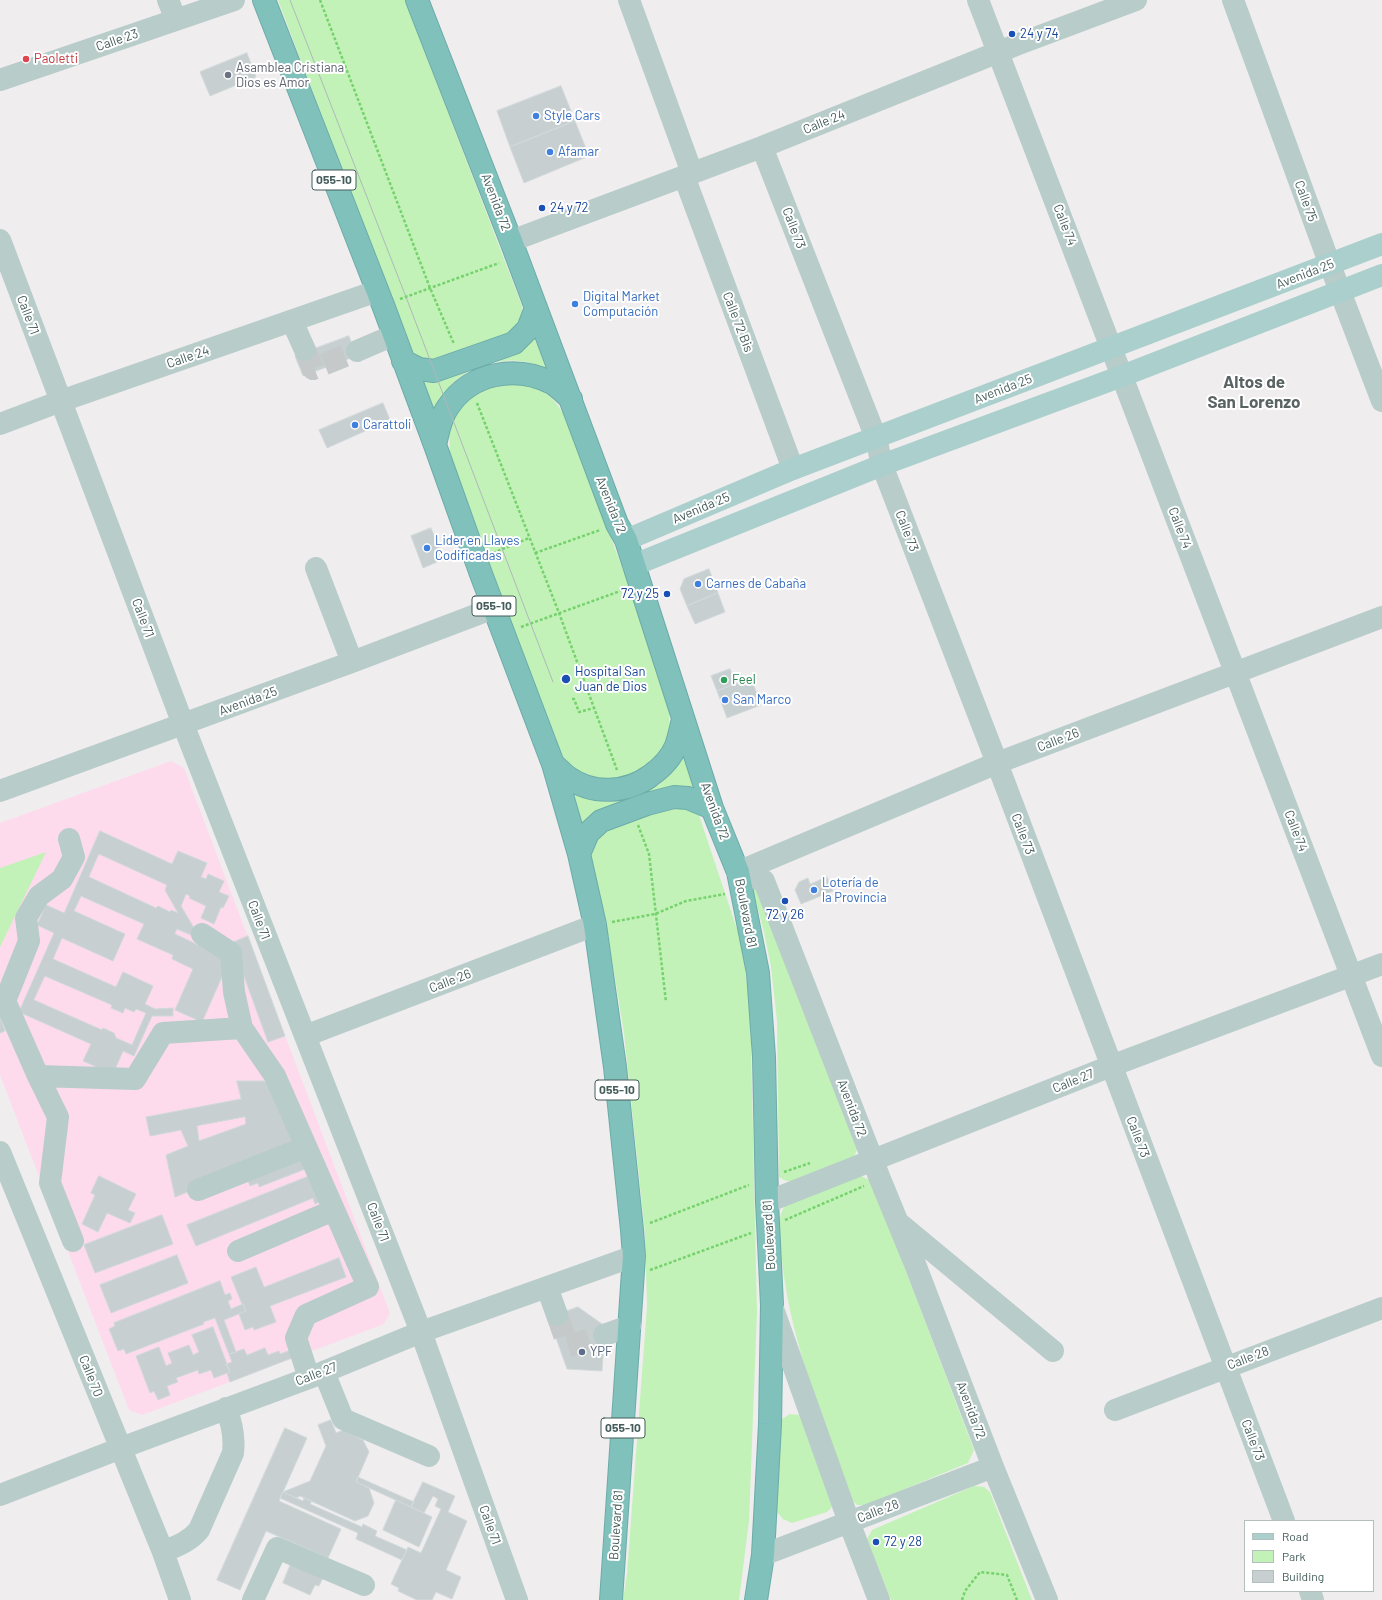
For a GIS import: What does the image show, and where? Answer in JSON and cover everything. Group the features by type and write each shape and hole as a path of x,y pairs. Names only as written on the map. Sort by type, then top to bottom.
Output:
{"highway":[{"name":"055-10","path":"264,0 404,361 494,608 553,764 579,854 595,925"},
{"name":"Avenida 72","path":"417,0 622,532 712,808 740,882"},
{"path":"404,361 419,369 434,371 514,343 528,329 536,308"},
{"path":"435,445 439,425 448,408 458,395 470,385 483,378 507,372 531,374 553,384 572,400"},
{"path":"553,764 570,779 590,788 607,790 624,789 639,784 661,769 675,747 683,719"},
{"path":"579,854 588,834 601,821 632,809 674,797 688,798 712,808"},
{"name":"Boulevard 81","path":"740,882 758,973 764,1057 767,1202 772,1305 770,1424 763,1555 756,1600"},
{"name":"Boulevard 81","path":"595,925 615,1067 634,1256 611,1600"}],"main road":[{"name":"Avenida 25","path":"622,532 876,438 1382,244"},
{"name":"Avenida 25","path":"637,575 882,466 1122,376 1382,275"}],"street":[{"path":"168,0 176,20"},
{"name":"Calle 23","path":"0,80 234,0"},
{"path":"629,0 688,175"},
{"name":"Calle 74","path":"978,0 1382,1056"},
{"name":"Calle 24","path":"514,249 688,175 998,54 1016,45 1136,0"},
{"name":"Calle 75","path":"1233,0 1382,401"},
{"name":"Calle 73","path":"762,147 876,438 882,466 997,763 1284,1520"},
{"name":"Calle 72 Bis","path":"688,175 793,469"},
{"name":"Calle 71","path":"0,240 183,724 421,1332 517,1600"},
{"name":"Calle 24","path":"0,424 61,401 292,321 380,298"},
{"path":"292,321 305,350"},
{"path":"357,351 394,335"},
{"path":"316,568 352,662"},
{"name":"Avenida 25","path":"0,791 352,662 494,608"},
{"name":"Calle 26","path":"740,882 997,763 1382,617"},
{"path":"69,839 74,857 62,878 39,896 26,918 29,941 5,1001 58,1117 50,1183 73,1241"},
{"name":"Avenida 72","path":"740,882 764,881 896,1221 915,1264 993,1467 1047,1600"},
{"name":"Calle 26","path":"305,1036 595,925"},
{"path":"202,934 231,953 234,992 242,1028 275,1076 368,1287 306,1315 296,1338 343,1419 429,1456"},
{"name":"Calle 27","path":"767,1202 1111,1066 1351,974 1382,964"},
{"path":"38,1076 135,1079 163,1033 242,1028"},
{"path":"198,1190 306,1147"},
{"name":"Calle 70","path":"0,1152 163,1552 180,1600"},
{"path":"238,1251 334,1210"},
{"path":"896,1221 1053,1351"},
{"name":"Calle 27","path":"0,1495 226,1408 317,1375 421,1332 634,1256"},
{"path":"547,1287 557,1315"},
{"path":"772,1305 849,1522 879,1600"},
{"name":"Calle 28","path":"1115,1410 1382,1308"},
{"path":"604,1335 630,1326"},
{"path":"163,1552 185,1543 199,1530 233,1453 233,1428 226,1408"},
{"name":"Calle 28","path":"763,1555 993,1467"},
{"path":"253,1600 277,1548 364,1586"}],"path":[{"path":"320,0 430,288 461,362"},
{"path":"380,298 430,288 514,249"},
{"path":"470,385 559,613 624,789"},
{"path":"535,553 622,532"},
{"path":"494,558 492,553 529,538"},
{"path":"504,634 559,613 637,575"},
{"path":"572,699 574,699 579,712 594,708"},
{"path":"632,809 649,854 666,1002"},
{"path":"595,925 629,920 655,914 686,901 740,882"},
{"path":"962,1600 965,1591 980,1572 1007,1575 1017,1600"}],"shaded area":[{"path":"171,761 184,768 390,1313 384,1324 142,1415 129,1410 0,1075 0,823"}],"green space":[{"path":"278,0 405,0 522,306 524,317 512,335 426,363 411,353"},
{"path":"533,335 547,369 531,363 520,361 499,361 479,367 461,376 454,382 445,393 433,413 420,377"},
{"path":"525,382 538,388 551,397 563,413 634,598 669,708 670,732 660,756 648,769 618,782 599,781 580,773 567,763 555,745 450,453 449,434 452,420 462,403 482,387"},
{"path":"683,754 694,788 679,786 663,791 582,828 570,791 587,798 609,802 630,798 659,785 673,771"},
{"path":"681,801 697,809 740,938 750,1001 757,1312 749,1521 739,1600 623,1600 627,1574 647,1306 645,1234 624,1033 604,911 587,850 598,831"},
{"path":"46,852 0,947 0,868"},
{"path":"757,886 857,1150 854,1157 791,1182 779,1177 777,1021 771,967 764,932 753,891 754,887"},
{"path":"861,1176 872,1181 974,1450 968,1463 866,1505 857,1505 851,1499 798,1344 785,1280 779,1225 783,1209 786,1204"},
{"path":"790,1414 799,1415 806,1420 832,1507 827,1512 792,1523 783,1519 775,1510 780,1424 782,1419"},
{"path":"974,1486 984,1487 990,1492 1032,1600 891,1600 867,1539 872,1530"}],"building":[{"name":"Asamblea Cristiana Dios es Amor","path":"247,53 256,77 210,96 200,72"},
{"name":"Style Cars","path":"561,86 575,121 510,147 497,111"},
{"name":"Afamar","path":"575,121 589,156 524,183 510,147"},
{"path":"349,336 356,356 303,376 295,356"},
{"name":"Carattoli","path":"383,403 390,420 327,448 319,430"},
{"name":"Lider en Llaves Codificadas","path":"431,528 444,559 423,568 411,536"},
{"name":"Carnes de Cabaña","path":"709,569 718,593 687,606 680,589 684,579"},
{"path":"718,593 725,612 695,624 687,606"},
{"name":"Feel","path":"730,669 736,683 717,691 711,676"},
{"path":"751,678 761,705 727,718 717,691"},
{"path":"100,831 172,864 178,851 207,863 201,877 206,879 208,874 224,881 219,892 229,896 223,908 221,907 214,924 201,918 206,906 189,898 190,896 186,894 181,906 195,930 229,961 202,1022 175,1010 193,969 172,959 173,955 137,939 144,924 81,896 74,911 125,934 113,961 62,938 53,959 116,987 123,972 153,986 145,1004 155,1009 173,1008 173,1016 152,1016 134,1056 123,1051 113,1074 83,1061 91,1044 19,1012 54,933 37,925 46,905 64,913","holes":["99,854 167,885 165,890 178,913 171,910 170,912 158,906 156,908 89,877","177,929 191,935 198,945 175,934","45,976 112,1005 111,1008 123,1013 125,1008 134,1012 136,1009 146,1013 132,1045 116,1038 114,1033 103,1028 102,1030 34,1000"]},
{"name":"Lotería de la Provincia","path":"827,877 833,891 801,904 795,890 799,882 808,878 810,884"},
{"path":"248,936 285,1036 268,1042 232,943"},
{"path":"0,1017 5,1031 0,1033"},
{"path":"237,1081 279,1081 313,1166 259,1187 258,1183 250,1186 244,1170 175,1197 166,1155 188,1146 181,1130 150,1136 146,1117 241,1099","holes":["245,1117 246,1124 199,1141 197,1126"]},
{"path":"312,1175 322,1201 315,1204 313,1198 196,1246 187,1225"},
{"path":"99,1176 136,1194 128,1210 135,1213 130,1223 107,1213 98,1232 82,1224 95,1195 91,1193"},
{"path":"162,1215 173,1244 95,1273 84,1245"},
{"path":"177,1255 188,1283 111,1313 100,1285"},
{"path":"339,1258 346,1277 270,1306 276,1322 254,1330 253,1327 245,1330 239,1314 246,1311 231,1277 256,1267 264,1287"},
{"path":"220,1281 225,1295 230,1293 232,1299 228,1301 231,1309 243,1304 246,1311 224,1320 236,1352 229,1354 215,1318 203,1322 204,1324 126,1354 124,1349 118,1351 109,1329 115,1326 114,1323"},
{"name":"YPF","path":"578,1307 605,1326 602,1371 567,1369 549,1318"},
{"path":"213,1327 230,1372 214,1378 211,1370 199,1374 198,1370 176,1378 178,1382 167,1386 170,1395 158,1400 154,1391 150,1393 136,1356 159,1347 166,1366 172,1363 168,1353 189,1345 193,1355 199,1352 192,1335"},
{"path":"265,1348 268,1355 279,1351 280,1354 294,1349 297,1356 230,1382 227,1373 230,1372 226,1364 232,1362 229,1354 244,1349 247,1355"},
{"path":"331,1420 336,1433 343,1430 363,1440 369,1452 356,1482 369,1488 374,1503 368,1516 355,1521 300,1496 296,1498 283,1492 310,1481 326,1446 318,1425"},
{"path":"285,1428 307,1438 279,1501 341,1529 328,1558 266,1531 240,1590 217,1580"},
{"path":"358,1477 414,1502 411,1507 356,1482"},
{"path":"423,1482 455,1496 448,1512 467,1521 446,1570 461,1577 452,1599 436,1592 432,1600 417,1600 398,1591 399,1588 391,1584 408,1547 421,1553 441,1509 435,1506 438,1499 433,1496 424,1513 411,1507"},
{"path":"283,1492 303,1501 304,1498 312,1501 310,1504 362,1527 363,1524 377,1531 375,1536 407,1550 402,1560 356,1539 358,1533 280,1498"},
{"path":"396,1500 432,1517 419,1547 383,1530"},
{"path":"292,1561 324,1576 319,1586 315,1585 310,1595 283,1583"}],"tunnel":[{"path":"305,350 313,369 357,351"},
{"path":"557,1315 568,1346 604,1335"}],"tram line":[{"path":"290,0 406,297 553,682"}],"place":[{"name":"24 y 74","path":"1012,34"},
{"name":"Paoletti","path":"26,59"},
{"name":"Asamblea Cristiana Dios es Amor","path":"228,75"},
{"name":"Style Cars","path":"536,116"},
{"name":"Afamar","path":"550,152"},
{"name":"24 y 72","path":"542,208"},
{"name":"Digital Market Computación","path":"575,304"},
{"name":"Carattoli","path":"355,425"},
{"name":"Lider en Llaves Codificadas","path":"427,548"},
{"name":"Carnes de Cabaña","path":"698,584"},
{"name":"72 y 25","path":"667,594"},
{"name":"Hospital San Juan de Dios","path":"566,679"},
{"name":"Feel","path":"724,680"},
{"name":"San Marco","path":"725,700"},
{"name":"Lotería de la Provincia","path":"814,890"},
{"name":"72 y 26","path":"785,901"},
{"name":"YPF","path":"582,1352"},
{"name":"72 y 28","path":"876,1542"}],"district":[{"name":"Altos de San Lorenzo","path":"1254,392"}]}
